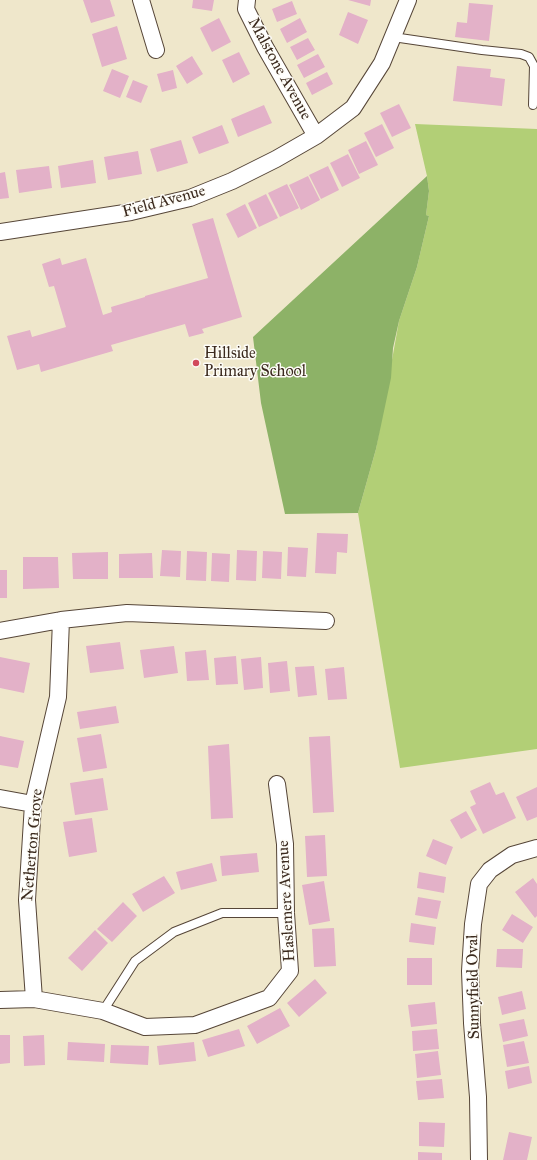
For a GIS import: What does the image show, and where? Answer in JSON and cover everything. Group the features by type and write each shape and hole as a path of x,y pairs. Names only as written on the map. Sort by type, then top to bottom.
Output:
{"street":[{"path":"140,0 156,50"},
{"name":"Malstone Avenue","path":"247,0 246,8 265,47 316,136"},
{"name":"Field Avenue","path":"0,232 131,212 190,198 232,181 276,159 316,136 353,108 382,63 405,8"},
{"path":"0,631 61,620 126,613 326,621"},
{"name":"Netherton Grove","path":"34,999 27,900 33,804 58,697 61,620"},
{"name":"Haslemere Avenue","path":"0,1000 34,999 103,1011 145,1027 195,1025 269,998 290,971 286,913 285,844 277,784"},
{"path":"0,798 33,804"},
{"name":"Sunnyfield Oval","path":"478,1160 478,1097 472,1023 470,971 473,924 479,884 490,870 512,855 537,848"}],"lane":[{"path":"393,37 521,54 529,57 534,66 533,105"},
{"path":"103,1011 135,962 174,932 222,913 286,913"}],"green space":[{"path":"415,124 537,129 537,749 400,768 358,513 376,449 399,321 417,267 429,216 426,215 429,191 427,176"},
{"path":"427,176 429,191 426,215 429,216 417,267 399,321 393,348 391,378 376,449 358,513 285,514 261,403 253,337"}],"building":[{"path":"83,0 110,0 115,16 91,23"},
{"path":"193,0 214,0 212,11 192,8"},
{"path":"348,0 371,0 370,6"},
{"path":"292,1 297,14 277,22 272,9"},
{"path":"469,3 493,5 489,41 455,37 457,22 467,23"},
{"path":"348,12 368,20 358,44 339,35"},
{"path":"219,18 231,42 212,52 200,28"},
{"path":"300,18 307,32 287,43 280,29"},
{"path":"117,26 127,59 102,67 92,34"},
{"path":"308,38 315,50 297,60 290,47"},
{"path":"239,52 250,74 233,83 222,60"},
{"path":"318,54 325,67 304,78 297,65"},
{"path":"192,56 203,74 187,84 176,66"},
{"path":"457,66 491,69 490,77 505,79 502,106 453,101"},
{"path":"112,69 129,76 120,98 103,91"},
{"path":"173,70 177,88 162,92 157,74"},
{"path":"327,72 333,84 312,95 306,83"},
{"path":"133,80 148,86 141,103 126,97"},
{"path":"399,104 411,128 392,137 380,113"},
{"path":"264,105 272,123 238,137 231,119"},
{"path":"382,124 394,148 376,157 364,133"},
{"path":"222,125 229,143 199,154 192,137"},
{"path":"181,140 188,163 157,172 150,149"},
{"path":"366,141 378,165 359,174 348,150"},
{"path":"138,151 142,174 108,180 104,157"},
{"path":"348,154 360,178 342,187 330,163"},
{"path":"93,160 96,183 61,188 58,166"},
{"path":"49,166 52,188 19,193 16,170"},
{"path":"328,166 339,190 321,199 309,175"},
{"path":"5,172 9,198 0,199 0,173"},
{"path":"308,176 320,200 301,210 289,185"},
{"path":"287,184 299,208 280,217 268,193"},
{"path":"266,194 278,218 259,227 248,203"},
{"path":"245,204 257,228 238,238 226,214"},
{"path":"213,218 242,317 202,329 204,333 189,337 185,324 111,345 113,351 41,372 39,364 17,370 7,336 30,330 32,337 66,327 54,286 49,287 42,264 60,258 62,265 86,258 103,315 112,312 111,307 208,278 192,224"},
{"path":"317,533 348,534 347,553 337,552 336,574 315,573"},
{"path":"288,547 308,548 306,577 287,576"},
{"path":"162,550 181,551 180,577 160,576"},
{"path":"237,550 257,551 256,581 236,580"},
{"path":"187,551 207,552 206,581 186,580"},
{"path":"263,551 282,552 281,579 262,578"},
{"path":"108,552 108,579 73,579 72,553"},
{"path":"152,553 153,578 119,578 119,554"},
{"path":"212,553 230,554 229,582 211,581"},
{"path":"23,557 58,557 59,588 23,589"},
{"path":"0,570 7,570 7,598 0,598"},
{"path":"120,642 124,669 90,673 86,646"},
{"path":"174,646 178,673 144,678 140,650"},
{"path":"206,650 209,680 187,681 185,652"},
{"path":"236,656 238,684 216,685 214,658"},
{"path":"0,657 30,663 24,693 0,688"},
{"path":"261,657 263,688 244,690 241,659"},
{"path":"287,661 290,691 270,693 268,663"},
{"path":"314,666 317,695 298,697 295,667"},
{"path":"344,667 347,699 328,700 325,669"},
{"path":"116,706 119,723 80,729 77,712"},
{"path":"101,734 107,768 83,772 77,738"},
{"path":"0,736 24,741 18,768 0,765"},
{"path":"330,736 334,812 313,813 309,737"},
{"path":"229,744 233,818 211,819 208,746"},
{"path":"103,778 108,810 75,815 70,783"},
{"path":"490,782 496,795 504,792 516,818 483,834 470,807 476,804 470,791"},
{"path":"537,787 537,817 527,821 516,797"},
{"path":"466,811 477,830 461,839 450,820"},
{"path":"92,818 97,852 69,857 63,822"},
{"path":"325,835 327,876 307,877 305,836"},
{"path":"433,839 453,847 446,865 426,856"},
{"path":"257,853 259,872 222,876 220,856"},
{"path":"212,863 217,881 181,890 176,872"},
{"path":"419,872 446,877 444,893 417,888"},
{"path":"164,876 175,893 143,912 132,894"},
{"path":"533,878 537,884 537,916 535,918 515,892"},
{"path":"324,881 330,921 309,925 302,885"},
{"path":"418,897 441,901 437,919 415,915"},
{"path":"123,902 137,916 112,942 97,929"},
{"path":"512,914 533,927 523,943 502,930"},
{"path":"411,923 436,927 434,945 409,942"},
{"path":"334,928 336,966 314,967 312,929"},
{"path":"95,930 108,943 82,971 68,958"},
{"path":"497,949 523,949 522,968 496,967"},
{"path":"407,958 432,958 432,985 407,985"},
{"path":"315,979 327,993 299,1017 287,1003"},
{"path":"522,991 526,1009 502,1015 498,997"},
{"path":"435,1002 437,1024 411,1027 408,1005"},
{"path":"280,1008 290,1026 257,1044 247,1026"},
{"path":"524,1019 528,1036 503,1042 499,1024"},
{"path":"239,1029 245,1046 208,1057 202,1040"},
{"path":"437,1029 439,1049 413,1051 412,1031"},
{"path":"0,1035 10,1035 10,1063 0,1064"},
{"path":"44,1035 45,1065 24,1066 23,1036"},
{"path":"524,1041 529,1063 507,1067 503,1045"},
{"path":"68,1042 105,1044 104,1062 67,1060"},
{"path":"194,1042 196,1061 159,1065 157,1046"},
{"path":"111,1045 149,1046 148,1065 110,1063"},
{"path":"438,1051 441,1075 417,1078 415,1054"},
{"path":"529,1066 532,1083 508,1089 505,1071"},
{"path":"442,1079 444,1098 418,1100 416,1081"},
{"path":"419,1122 445,1123 444,1147 419,1146"},
{"path":"509,1132 532,1137 527,1160 503,1160"},
{"path":"418,1152 442,1153 442,1160 418,1160"}],"place":[{"name":"Hillside Primary School","path":"196,363"}]}
